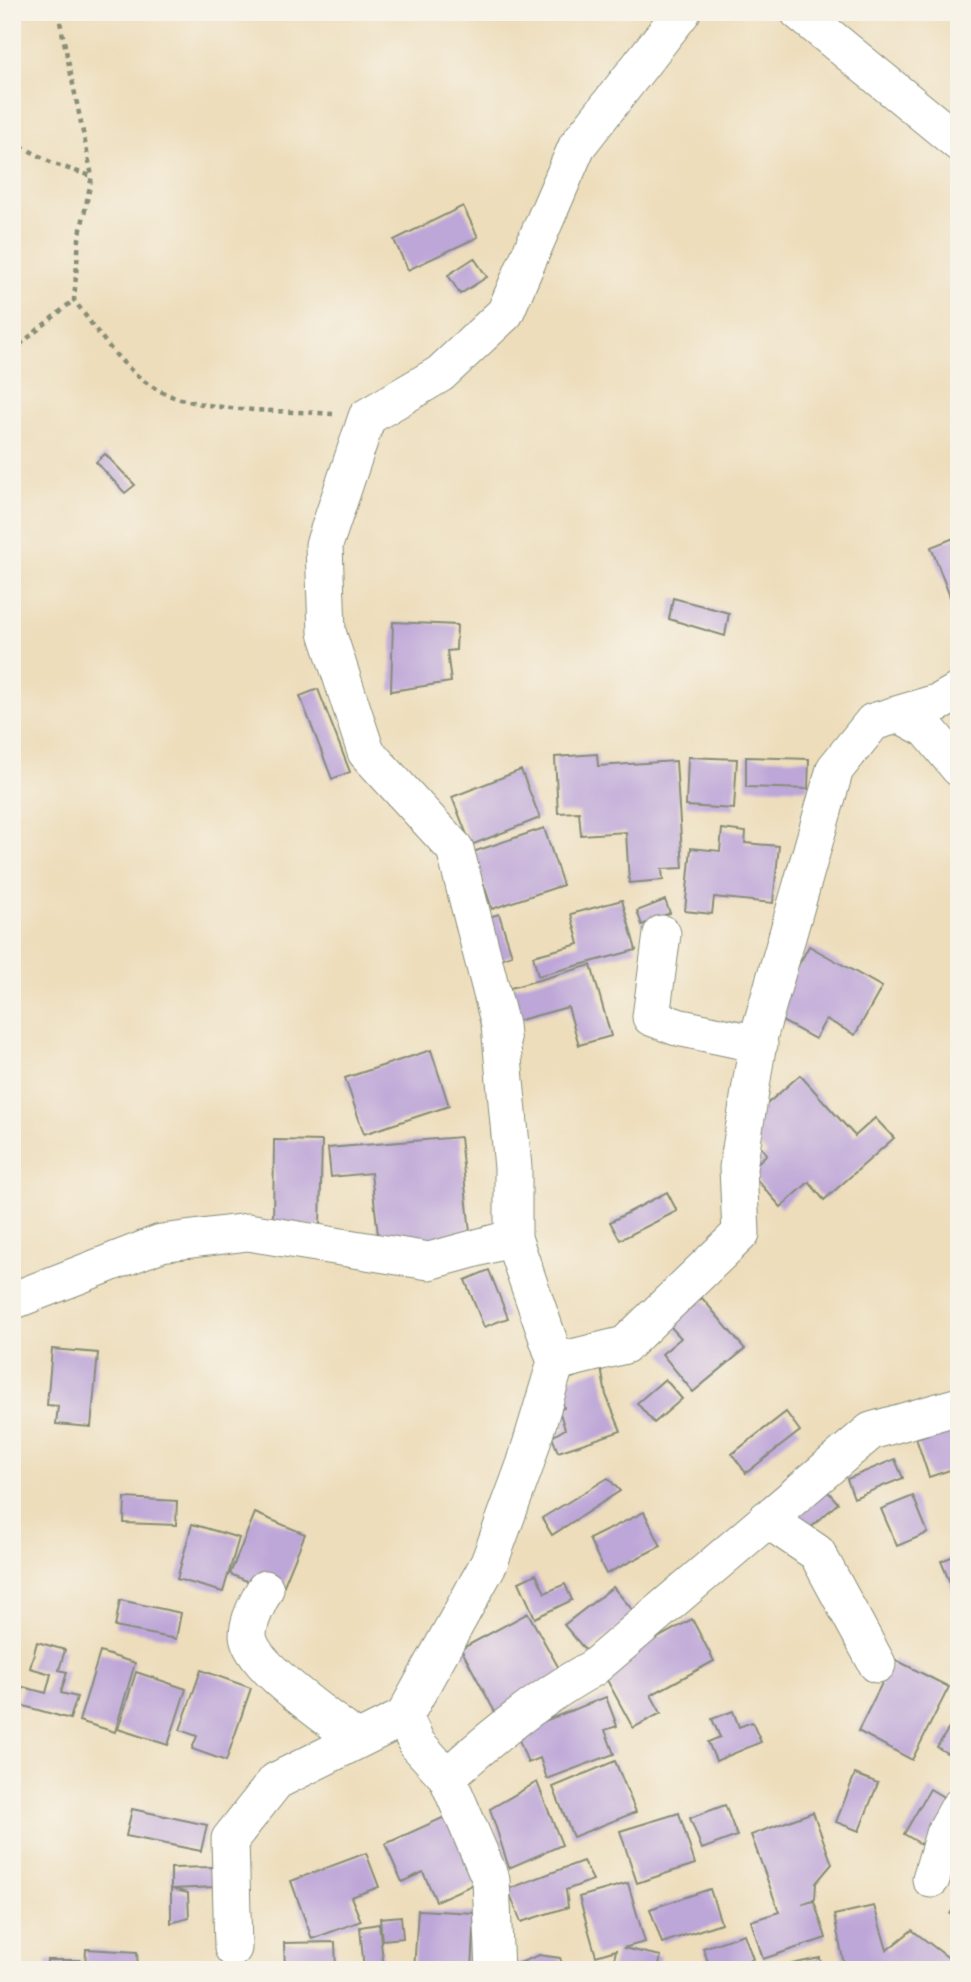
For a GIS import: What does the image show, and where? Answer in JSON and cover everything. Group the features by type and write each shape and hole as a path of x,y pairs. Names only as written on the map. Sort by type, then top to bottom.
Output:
{"street":[{"path":"233,1948 230,1839 276,1781 404,1717 489,1563 525,1465 556,1362 513,1238 513,1168 500,1025 455,849 366,752 327,632 324,545 367,417 440,374 505,313 578,146 682,12"},
{"path":"799,12 959,142"},
{"path":"556,1362 625,1345 741,1233 738,1168 759,1044 835,769 873,722 901,715 959,691"},
{"path":"901,715 927,729 959,768"},
{"path":"662,934 651,1017 677,1027 759,1044"},
{"path":"12,1301 161,1243 248,1232 429,1261 513,1238"},
{"path":"447,1777 493,1734 556,1688 593,1668 871,1431 959,1406"},
{"path":"767,1519 817,1553 877,1664"},
{"path":"265,1589 248,1634 253,1652 272,1675 356,1740"},
{"path":"404,1717 417,1744 447,1777 491,1880 495,1970"},
{"path":"930,1879 944,1834 959,1807"}],"path":[{"path":"58,12 92,176 79,239 74,300 113,353 158,390 213,406 367,417"},
{"path":"12,141 54,164 92,176"},
{"path":"12,351 74,300"}],"building":[{"path":"463,206 478,237 408,270 394,240"},
{"path":"474,258 487,277 460,294 448,275"},
{"path":"105,454 135,485 125,493 96,462"},
{"path":"959,536 959,605 954,607 931,547"},
{"path":"673,598 729,613 725,636 669,619"},
{"path":"393,622 457,625 456,650 447,651 451,682 391,691"},
{"path":"318,689 350,772 332,779 300,696"},
{"path":"597,754 598,766 676,761 683,868 662,869 663,880 629,883 626,832 581,835 579,812 558,813 555,757"},
{"path":"688,757 737,759 734,809 686,806"},
{"path":"746,757 809,759 808,789 746,787"},
{"path":"521,770 540,818 471,845 452,797"},
{"path":"544,828 563,885 492,909 473,852"},
{"path":"722,829 746,832 745,843 779,846 773,903 714,897 712,914 685,911 691,848 720,851"},
{"path":"622,900 636,950 538,976 533,956 579,944 571,914"},
{"path":"665,900 670,913 642,925 637,911"},
{"path":"499,914 512,955 492,962 479,920"},
{"path":"809,946 882,987 855,1035 826,1019 815,1039 771,1015"},
{"path":"591,965 611,1036 579,1045 568,1007 509,1023 500,991"},
{"path":"431,1050 449,1106 364,1134 345,1078"},
{"path":"800,1075 855,1136 875,1118 894,1138 824,1200 809,1182 781,1207 749,1171 767,1154 742,1126"},
{"path":"460,1137 471,1242 380,1253 371,1173 331,1177 328,1148"},
{"path":"274,1140 322,1141 320,1226 273,1225"},
{"path":"667,1192 677,1211 620,1240 610,1222"},
{"path":"489,1270 508,1318 484,1327 465,1280"},
{"path":"702,1298 745,1349 693,1392 662,1354 681,1338 669,1325"},
{"path":"52,1349 98,1353 91,1427 56,1424 58,1406 47,1405"},
{"path":"601,1368 606,1395 621,1431 558,1452 552,1437 565,1429 559,1410 564,1408 559,1382"},
{"path":"665,1379 682,1399 654,1423 637,1403"},
{"path":"786,1412 800,1431 746,1473 732,1454"},
{"path":"959,1424 959,1467 929,1477 916,1438"},
{"path":"895,1459 903,1478 854,1498 847,1479"},
{"path":"608,1478 620,1491 552,1535 542,1518"},
{"path":"823,1486 838,1503 806,1532 791,1515"},
{"path":"913,1496 928,1533 897,1546 881,1509"},
{"path":"125,1498 177,1501 176,1525 124,1523"},
{"path":"644,1512 661,1546 606,1574 589,1539"},
{"path":"255,1513 305,1534 280,1595 230,1574"},
{"path":"192,1524 239,1538 223,1592 177,1579"},
{"path":"959,1554 959,1605 941,1561"},
{"path":"536,1574 545,1593 565,1584 572,1600 535,1618 519,1582"},
{"path":"613,1587 636,1614 587,1652 564,1625"},
{"path":"120,1600 181,1613 176,1639 115,1627"},
{"path":"528,1613 565,1679 497,1716 461,1649"},
{"path":"692,1619 714,1661 651,1695 661,1713 633,1728 601,1669"},
{"path":"37,1642 65,1650 59,1670 67,1672 61,1693 77,1697 70,1719 17,1704 23,1687 46,1693 51,1674 30,1668"},
{"path":"100,1652 135,1663 115,1732 79,1721"},
{"path":"894,1659 949,1687 912,1760 858,1731"},
{"path":"201,1670 251,1688 226,1761 192,1749 197,1736 180,1730"},
{"path":"136,1672 186,1689 168,1745 118,1729"},
{"path":"606,1697 617,1726 605,1730 614,1754 547,1779 540,1758 528,1763 516,1732"},
{"path":"733,1711 739,1727 752,1722 761,1742 716,1761 708,1742 720,1737 712,1719"},
{"path":"949,1728 959,1734 959,1752 955,1758 937,1747"},
{"path":"615,1761 636,1812 573,1837 553,1787"},
{"path":"855,1774 878,1783 859,1831 836,1822"},
{"path":"537,1782 562,1845 509,1868 490,1809"},
{"path":"930,1789 952,1802 926,1847 904,1834"},
{"path":"725,1805 737,1836 702,1849 690,1818"},
{"path":"132,1809 207,1825 201,1851 126,1836"},
{"path":"813,1812 832,1864 816,1883 815,1899 802,1904 814,1901 826,1938 763,1959 751,1921 779,1912 751,1835"},
{"path":"679,1813 695,1864 637,1883 620,1831"},
{"path":"449,1815 479,1882 436,1901 423,1872 402,1882 385,1844"},
{"path":"366,1853 379,1887 351,1897 361,1921 312,1939 291,1881"},
{"path":"583,1861 593,1880 566,1890 568,1907 521,1922 508,1889"},
{"path":"214,1867 216,1887 172,1889 188,1893 189,1918 171,1923 171,1868"},
{"path":"628,1883 645,1942 623,1948 661,1956 658,1970 612,1970 616,1950 596,1956 579,1897"},
{"path":"710,1889 721,1923 662,1943 650,1909"},
{"path":"959,1901 959,1920 950,1914"},
{"path":"874,1906 887,1950 912,1930 959,1966 959,1970 845,1970 834,1915"},
{"path":"418,1910 475,1913 472,1970 414,1970"},
{"path":"401,1916 403,1938 382,1940 380,1918"},
{"path":"379,1924 384,1969 364,1970 360,1927"},
{"path":"744,1934 753,1959 721,1970 711,1970 703,1948"},
{"path":"335,1942 336,1970 285,1970 284,1943"},
{"path":"86,1949 137,1952 138,1970 85,1970"},
{"path":"539,1955 560,1958 564,1968 584,1964 583,1970 510,1970 510,1967"},
{"path":"820,1958 822,1970 768,1969"},
{"path":"47,1960 81,1960 81,1970 47,1970"}]}
